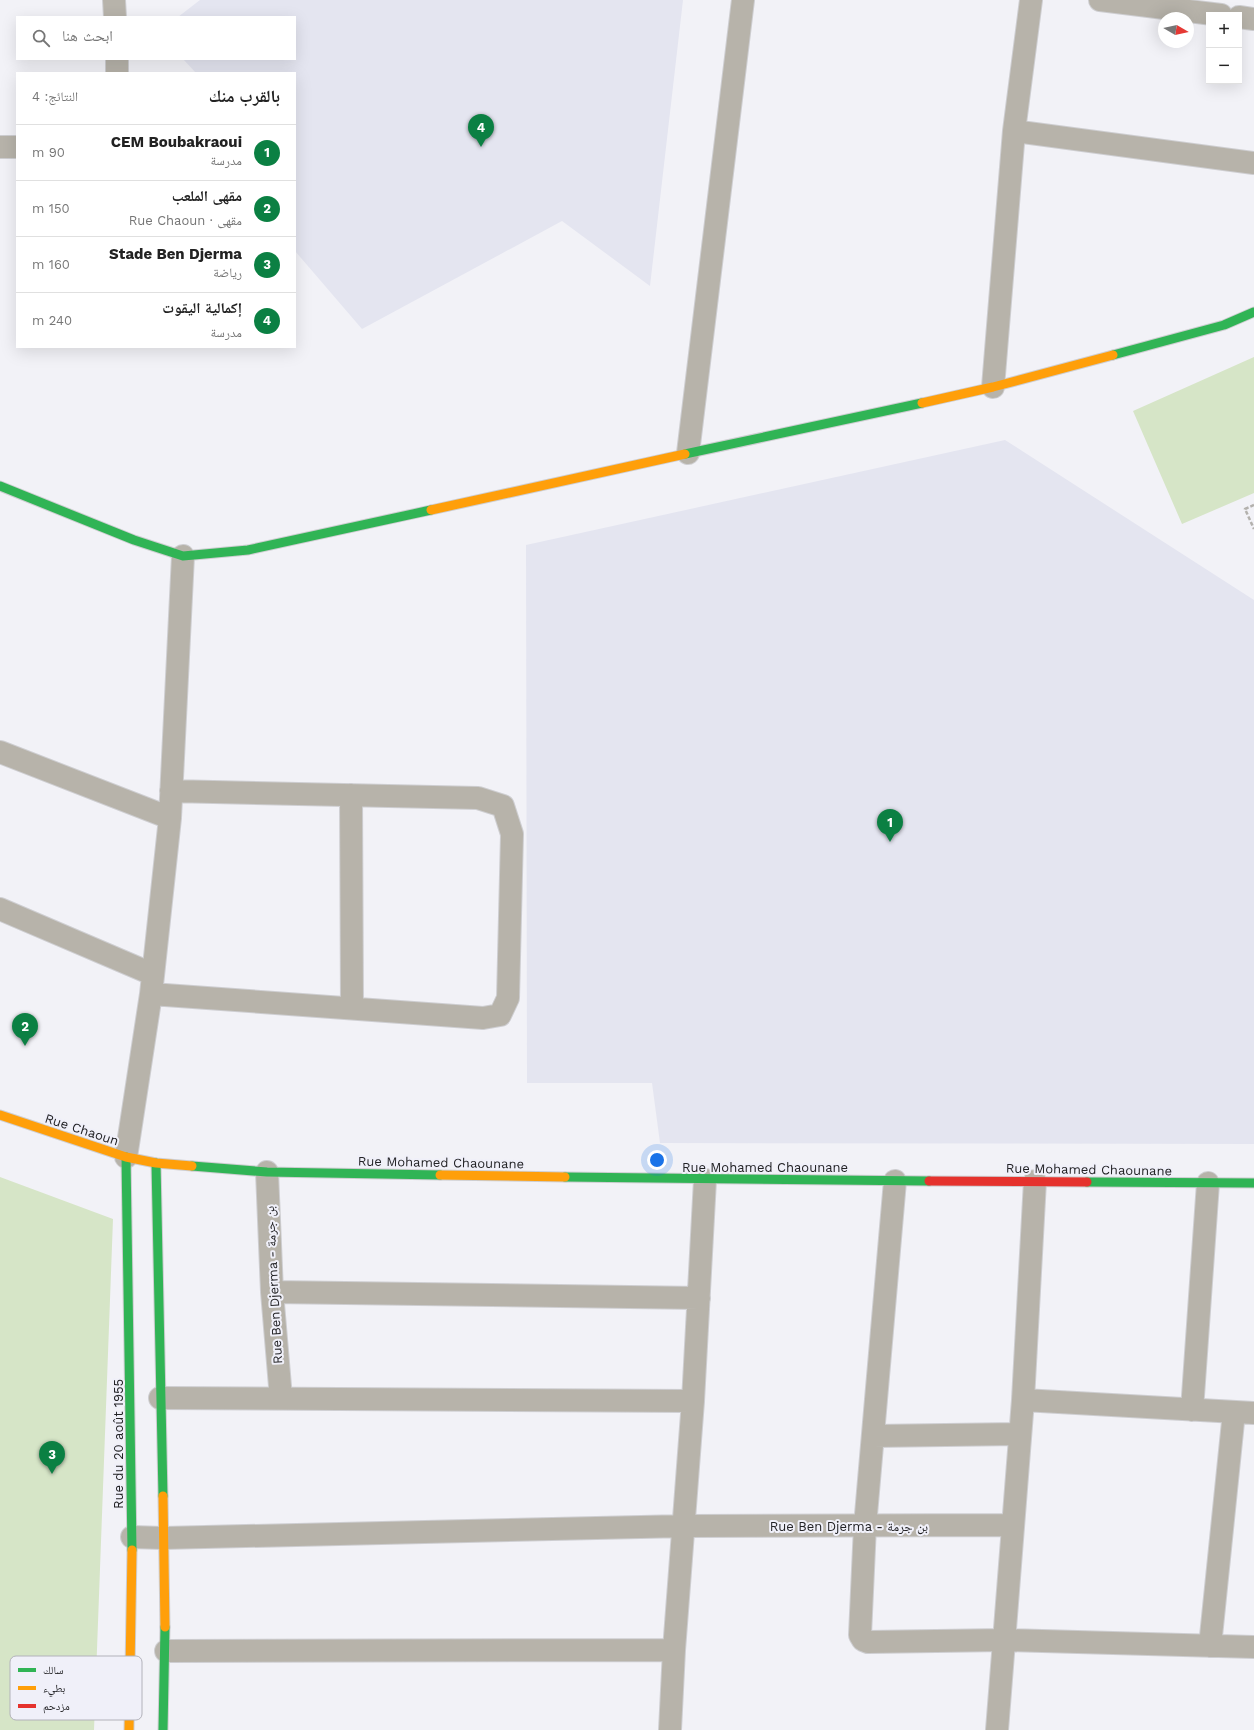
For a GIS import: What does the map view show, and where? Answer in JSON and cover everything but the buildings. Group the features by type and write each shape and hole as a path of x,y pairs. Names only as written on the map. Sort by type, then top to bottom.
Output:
{"street":[{"path":"114,0 115,16"},
{"path":"688,453 743,0"},
{"path":"993,387 1014,131 1031,0"},
{"path":"1100,0 1206,13"},
{"path":"1242,17 1254,19"},
{"path":"117,60 118,72"},
{"path":"1014,131 1254,163"},
{"path":"0,147 16,146"},
{"path":"0,486 134,540 183,556 248,550 993,387 1224,325 1254,312"},
{"path":"126,1157 152,984 170,818 183,556"},
{"path":"0,752 170,818"},
{"path":"0,909 152,984 352,1008 483,1018 500,1015 508,998 512,834 503,806 478,798 171,791"},
{"path":"351,795 352,1008"},
{"name":"Rue Chaoun","path":"0,1115 126,1157 156,1163"},
{"name":"Rue du 20 août 1955","path":"126,1157 132,1538 130,1656"},
{"path":"156,1163 166,1650 163,1730"},
{"name":"Rue Mohamed Chaounane","path":"156,1163 267,1172 705,1180 1254,1183"},
{"name":"Rue Ben Djerma - بن جرمة","path":"267,1172 272,1292 280,1398"},
{"path":"670,1730 674,1650 685,1526 693,1401 705,1180"},
{"path":"895,1181 865,1526 859,1628 860,1635 863,1640 868,1642 1004,1640 1254,1647"},
{"path":"997,1730 1023,1400 1035,1181"},
{"path":"1192,1410 1208,1183"},
{"path":"272,1292 699,1298"},
{"path":"160,1398 693,1401"},
{"path":"1023,1400 1244,1412 1210,1646"},
{"path":"873,1436 1020,1434"},
{"name":"Rue Ben Djerma - بن جرمة","path":"132,1538 685,1526 1013,1525"},
{"path":"166,1650 674,1650"},
{"name":"Rue du 20 août 1955","path":"129,1720 129,1730"}],"path":[{"path":"1254,505 1245,509 1254,529"}],"shaded area":[{"path":"200,0 683,0 650,286 562,221 362,329 296,252 296,72 195,72 184,60 296,60 296,16 179,16"},
{"path":"1005,440 1254,600 1254,1144 660,1143 652,1083 527,1083 526,545"}],"green space":[{"path":"1254,357 1254,493 1182,524 1133,411"},
{"path":"0,1177 113,1219 97,1656 10,1656 10,1720 94,1720 94,1730 0,1730"}],"traffic: fast":[{"path":"1113,355 1224,325 1254,312"},
{"path":"685,454 922,403"},
{"path":"0,486 134,540 183,556 248,550 431,510"},
{"path":"126,1157 132,1550"},
{"path":"156,1163 163,1496"},
{"path":"192,1166 267,1172 440,1175"},
{"path":"565,1177 929,1181"},
{"path":"1087,1182 1254,1183"},
{"path":"163,1730 165,1627"}],"traffic: slow":[{"path":"922,403 993,387 1113,355"},
{"path":"431,510 685,454"},
{"path":"0,1115 126,1157 156,1163 192,1166"},
{"path":"440,1175 565,1177"},
{"path":"163,1496 165,1627"},
{"path":"130,1656 132,1550"},
{"path":"129,1720 129,1730"}],"traffic: jam":[{"path":"929,1181 1087,1182"}],"place":[{"name":"إكمالية اليقوت","path":"481,147"},
{"name":"CEM Boubakraoui","path":"890,842"},
{"name":"مقهى الملعب","path":"25,1046"},
{"name":"Stade Ben Djerma","path":"52,1474"}]}
